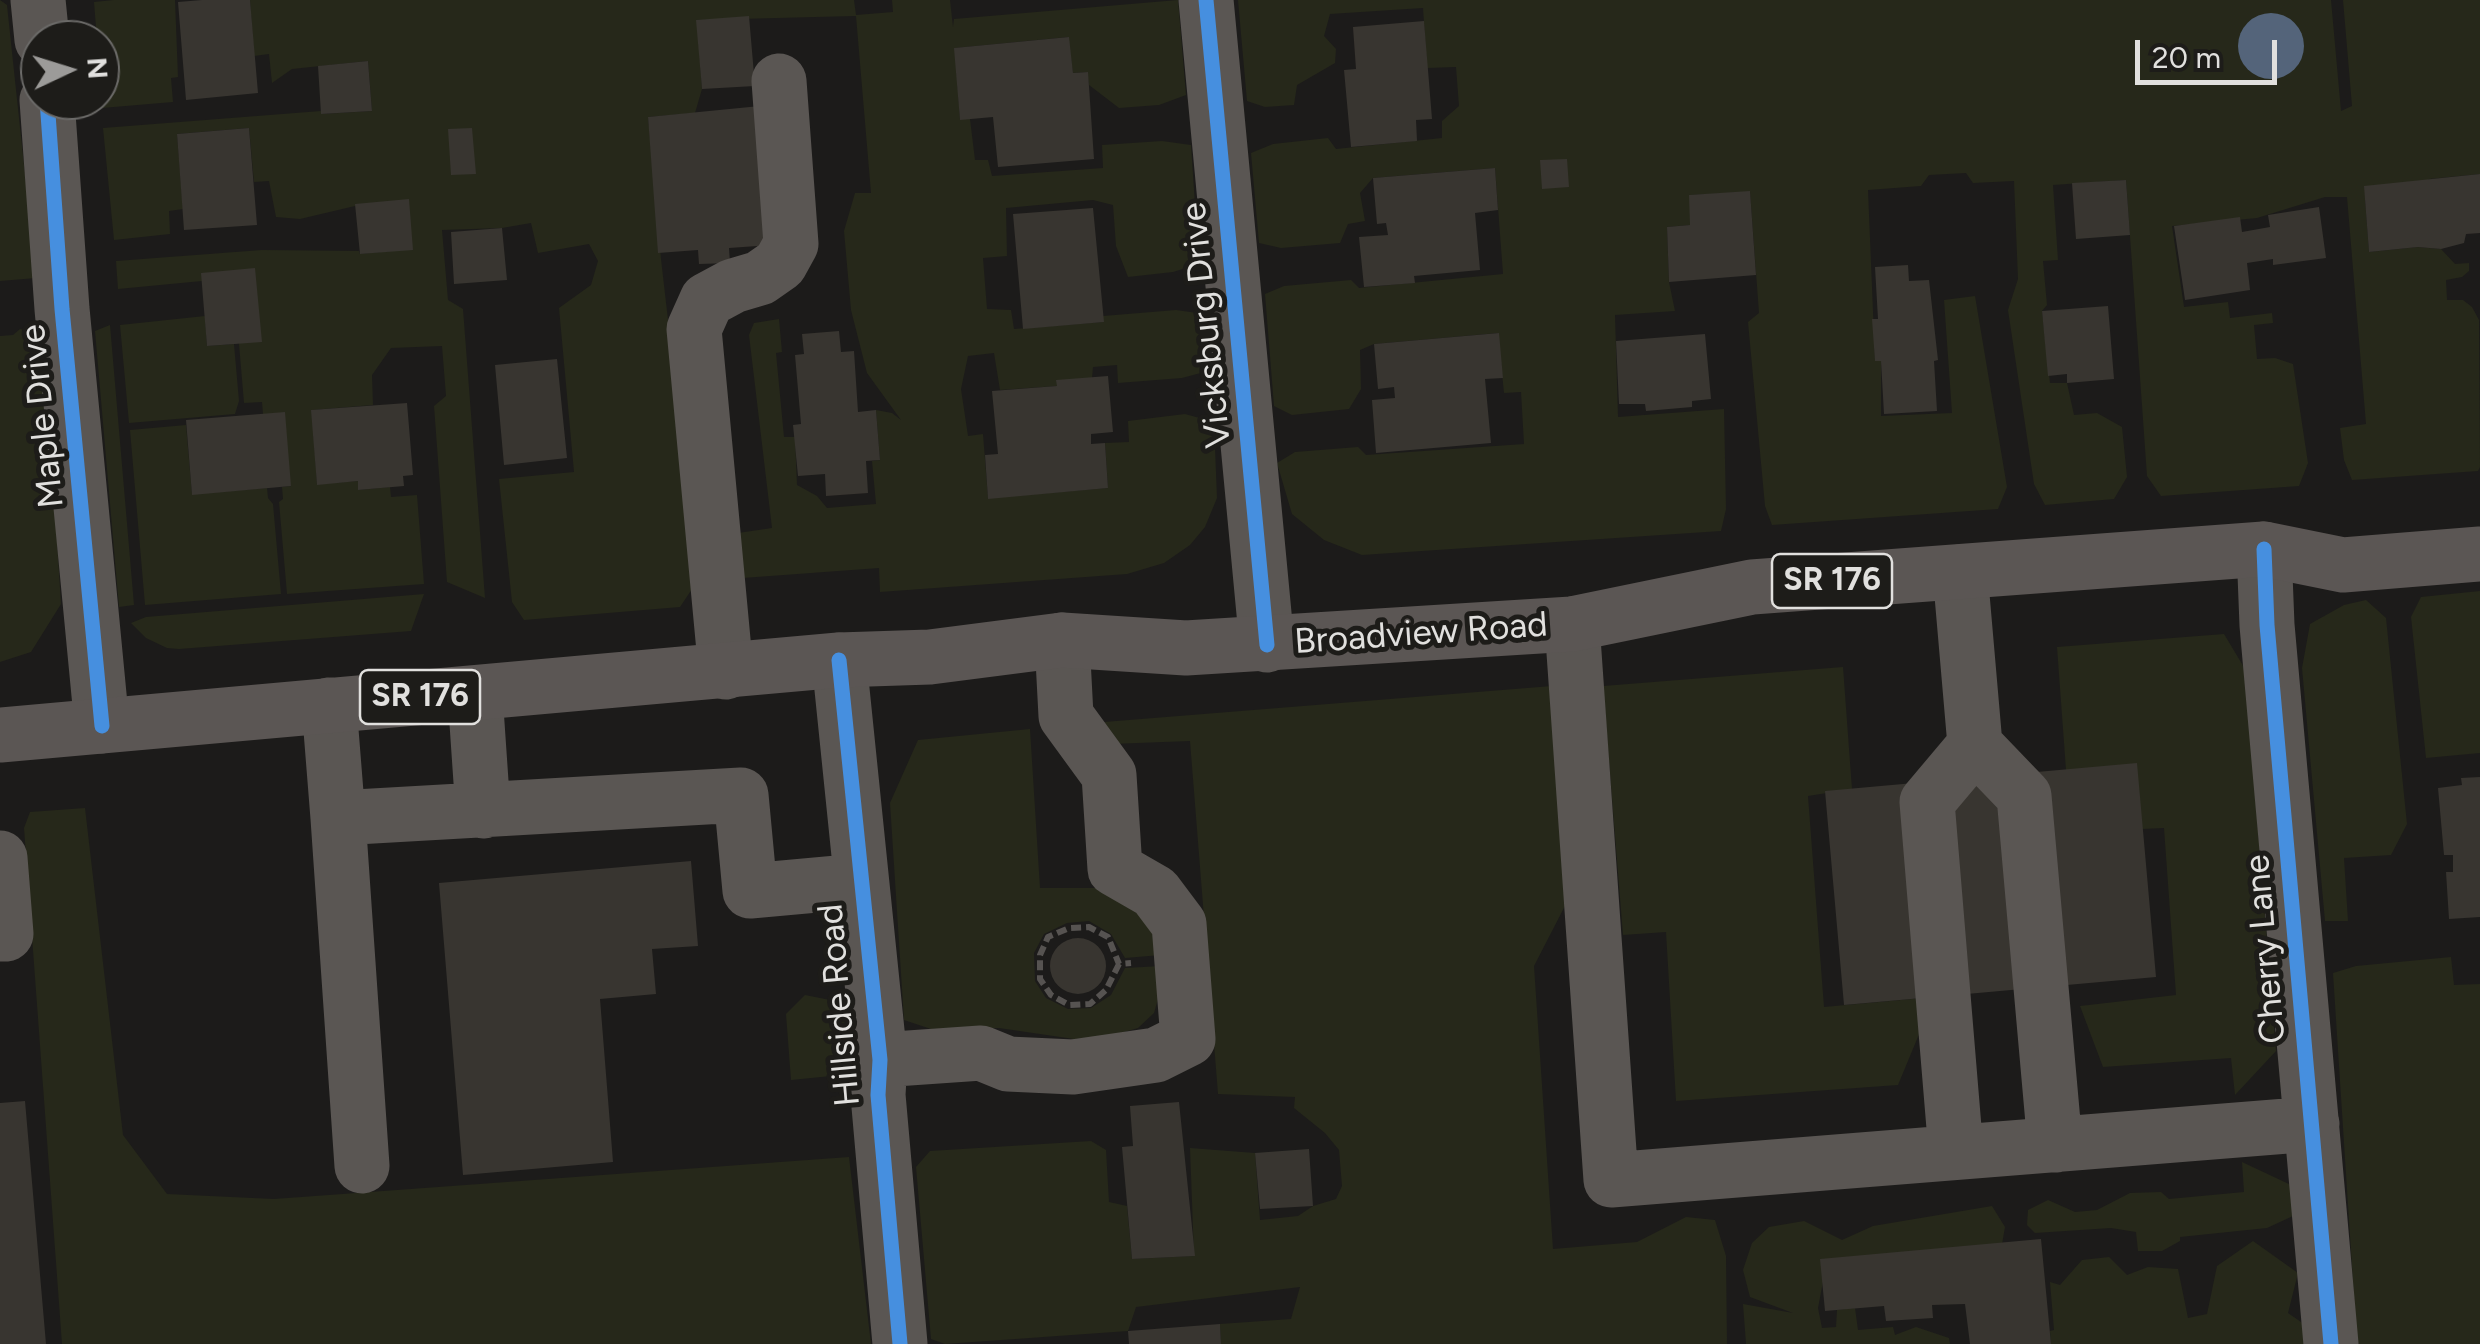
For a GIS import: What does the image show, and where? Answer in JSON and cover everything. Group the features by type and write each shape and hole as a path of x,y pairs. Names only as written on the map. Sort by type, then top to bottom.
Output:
{"main road":[{"name":"Broadview Road","path":"0,735 839,660 930,658 1062,640 1186,648 1572,624 1752,587 2264,548 2343,565 2480,554"}],"street":[{"name":"Vicksburg Drive","path":"1206,0 1267,645"},
{"path":"726,672 694,329 707,300 760,278 780,264 791,244 779,81"},
{"name":"Maple Drive","path":"48,120 62,309 102,726"},
{"name":"Cherry Lane","path":"2264,548 2266,625 2331,1344"},
{"path":"1960,572 1975,745 2024,796 2055,1145"},
{"path":"1572,624 1611,1180 2312,1124"},
{"path":"880,1060 981,1053 1008,1064 1073,1067 1156,1054 1188,1039 1178,924 1155,892 1116,869 1109,775 1066,716 1062,640"},
{"name":"Hillside Road","path":"839,660 880,1060 878,1094 900,1344"},
{"path":"475,694 483,811"},
{"path":"330,705 362,1166"},
{"path":"1956,1152 1927,802 1975,745"},
{"path":"338,818 742,795 750,891 860,881"},
{"path":"0,858 6,934 0,934"}],"path":[{"path":"1089,927 1108,938 1119,964 1106,990 1090,1004 1069,1005 1051,995 1040,979 1040,956 1048,937 1069,928 1089,927"},
{"path":"1119,964 1182,959"}],"green space":[{"path":"0,0 7,5 36,278 0,281"},
{"path":"175,0 178,77 171,78 173,102 120,106 120,20 95,20 94,2"},
{"path":"250,0 854,0 856,15 893,12 892,0 950,0 953,27 954,19 1178,0 1186,95 1159,105 1119,108 1089,85 1087,72 1073,73 1068,37 955,48 960,119 970,119 975,160 988,160 992,176 1103,168 1102,145 1162,141 1191,145 1199,264 1173,272 1128,277 1116,246 1113,205 1093,200 1006,208 1007,256 983,258 987,309 1011,310 1014,329 1103,322 1103,316 1176,310 1204,314 1208,371 1182,378 1118,383 1117,365 1093,367 1092,378 1057,386 1000,390 994,353 968,356 961,389 968,436 983,434 988,498 1108,488 1105,443 1129,442 1128,421 1185,414 1214,422 1217,498 1205,527 1190,545 1164,563 1127,574 880,592 879,568 743,578 738,533 772,528 749,335 754,323 779,319 782,352 776,353 784,437 795,437 797,485 817,496 827,508 876,504 872,461 880,460 876,410 892,413 901,420 867,373 851,310 844,231 855,193 871,193 856,16 697,20 702,89 695,113 648,117 698,580 680,607 524,620 512,602 499,479 574,472 559,308 591,285 598,261 589,244 538,253 531,223 442,230 448,300 463,309 485,598 447,582 434,406 446,396 442,346 391,348 372,375 373,405 312,410 317,484 358,481 359,490 390,487 391,497 417,495 424,584 287,594 279,502 283,499 282,487 291,486 262,402 244,403 239,344 202,273 202,281 118,289 116,261 262,250 360,254 413,249 355,206 300,219 276,217 269,181 254,182 249,128 177,134 183,209 169,211 170,234 114,240 103,128 321,111 372,111 368,61 292,69 272,83 269,54 254,56"},
{"path":"1238,0 2331,0 2341,111 2352,106 2343,0 2480,0 2480,174 2429,179 2409,197 2365,198 2369,252 2441,249 2455,264 2469,263 2469,271 2462,277 2446,280 2447,300 2463,300 2479,320 2480,467 2478,471 2352,480 2344,460 2340,428 2366,424 2347,197 2325,197 2257,218 2172,226 2184,307 2228,302 2230,318 2272,313 2273,323 2254,325 2257,359 2275,358 2293,364 2308,463 2299,486 2161,496 2147,476 2126,180 2053,185 2058,260 2043,261 2047,305 2042,311 2050,383 2067,383 2074,415 2097,413 2122,427 2127,477 2114,499 2045,505 2034,484 2008,310 2018,279 2014,181 1973,183 1966,173 1929,175 1921,186 1868,190 1875,360 1881,361 1881,416 1952,413 1944,300 1975,296 2007,487 1998,509 1772,525 1765,506 1748,322 1759,313 1750,192 1690,195 1690,225 1667,227 1669,282 1675,311 1615,315 1618,417 1724,409 1726,509 1721,531 1362,555 1324,540 1292,514 1277,463 1295,452 1358,447 1366,455 1524,444 1521,392 1504,393 1498,333 1374,344 1360,350 1361,389 1349,409 1292,415 1274,406 1265,294 1284,286 1351,280 1359,288 1503,274 1495,168 1373,178 1360,193 1365,221 1348,224 1340,243 1281,248 1259,243 1251,153 1273,144 1328,138 1336,149 1442,138 1442,121 1459,106 1456,67 1427,68 1423,8 1330,14 1324,36 1336,49 1335,63 1297,85 1294,105 1265,107 1247,101"},
{"path":"205,316 207,346 234,344 239,401 235,414 129,423 120,325"},
{"path":"110,325 134,605 119,607 95,331"},
{"path":"20,329 44,335 61,604 31,652 0,662 0,336 13,335"},
{"path":"186,425 192,494 267,488 273,504 281,594 145,605 130,430"},
{"path":"2480,591 2480,753 2426,758 2411,617 2421,597"},
{"path":"424,594 411,631 179,649 146,638 131,623 146,617"},
{"path":"2366,600 2386,618 2407,824 2391,855 2344,858 2348,921 2325,921 2302,668 2310,624 2344,605"},
{"path":"2224,634 2245,669 2276,1051 2235,1095 2231,1058 2103,1067 2080,1006 2176,995 2164,828 2142,829 2066,770 2057,647"},
{"path":"1843,667 1852,789 1808,796 1824,1007 1923,998 1927,1015 1898,1085 1676,1101 1666,932 1623,935 1603,686"},
{"path":"1552,686 1568,900 1534,966 1553,1249 1637,1242 1686,1217 1715,1220 1726,1256 1727,1344 1221,1344 1220,1324 1291,1319 1300,1287 1136,1307 1128,1331 945,1344 931,1339 916,1167 930,1151 1091,1141 1106,1150 1109,1202 1127,1206 1132,1259 1194,1256 1190,1148 1255,1153 1260,1220 1298,1216 1313,1206 1336,1199 1342,1186 1339,1150 1294,1108 1295,1097 1218,1094 1190,741 1111,744 1104,722"},
{"path":"1030,729 1040,888 1109,888 1155,925 1161,955 1125,958 1111,934 1089,921 1067,923 1044,934 1034,953 1035,981 1046,998 1068,1009 1091,1008 1111,995 1125,968 1161,966 1154,1013 1138,1028 1104,1038 1074,1039 999,1028 931,1029 904,1020 890,803 918,740"},
{"path":"85,808 123,1135 167,1194 274,1199 849,1157 871,1344 62,1344 24,828 30,812"},
{"path":"2451,957 2454,985 2480,984 2480,1344 2357,1344 2333,973 2356,966"},
{"path":"805,995 845,1003 851,1074 791,1080 786,1014"},
{"path":"2242,1162 2291,1185 2293,1216 2267,1228 2180,1237 2180,1241 2162,1251 2138,1251 2136,1232 2111,1228 2035,1233 2027,1225 2028,1210 2048,1200 2075,1212 2097,1210 2130,1193 2161,1192 2169,1199 2244,1192"},
{"path":"1992,1206 2005,1227 2001,1250 1825,1271 1818,1308 1822,1328 1836,1327 1837,1310 1855,1308 1858,1330 1893,1327 1895,1335 1916,1327 1949,1338 1950,1344 1746,1344 1743,1304 1793,1313 1750,1297 1743,1270 1752,1243 1769,1227 1804,1221 1842,1240 1873,1226"},
{"path":"2253,1241 2298,1273 2288,1313 2314,1331 2314,1344 2051,1344 2050,1331 2054,1330 2050,1282 2060,1285 2082,1260 2109,1257 2127,1275 2148,1267 2178,1269 2188,1318 2207,1314 2217,1266"}],"water":[{"path":"2271,13 2294,23 2304,46 2294,69 2271,79 2248,69 2238,46 2248,23"}],"building":[{"path":"250,0 258,93 186,100 178,2"},
{"path":"749,16 755,86 702,89 696,20"},
{"path":"1424,21 1432,119 1416,120 1417,141 1351,147 1344,70 1356,69 1353,27"},
{"path":"1069,37 1073,73 1088,72 1094,159 998,167 993,117 960,120 954,48"},
{"path":"368,61 372,111 321,114 318,66"},
{"path":"760,106 771,245 729,248 730,263 699,264 698,250 658,253 648,117"},
{"path":"249,128 257,225 184,230 177,134"},
{"path":"472,128 476,174 451,175 448,129"},
{"path":"1567,159 1569,187 1542,189 1540,160"},
{"path":"1495,168 1498,210 1475,213 1480,270 1414,276 1415,283 1364,287 1359,237 1388,235 1386,223 1377,224 1373,178"},
{"path":"2480,174 2480,233 2466,234 2464,243 2441,249 2369,252 2364,186"},
{"path":"2126,180 2130,235 2076,239 2072,183"},
{"path":"1750,191 1756,275 1669,282 1667,227 1690,225 1689,195"},
{"path":"409,199 413,250 360,254 355,204"},
{"path":"2319,207 2326,258 2273,265 2273,259 2247,263 2250,290 2185,300 2174,226 2240,217 2242,232 2270,227 2268,215"},
{"path":"1093,208 1104,322 1023,329 1013,214"},
{"path":"502,228 507,280 454,284 451,232"},
{"path":"1908,265 1909,281 1929,280 1938,360 1934,361 1937,411 1884,414 1881,361 1875,361 1872,319 1878,319 1875,267"},
{"path":"255,268 262,342 207,346 201,273"},
{"path":"2108,306 2114,379 2067,383 2067,374 2048,376 2042,311"},
{"path":"839,331 841,352 854,351 858,412 876,410 880,460 866,461 868,493 826,496 825,474 798,476 793,425 801,424 795,355 804,354 802,334"},
{"path":"1499,333 1503,378 1485,379 1491,443 1376,453 1372,400 1395,398 1394,387 1378,389 1374,344"},
{"path":"1705,334 1711,399 1692,401 1692,407 1646,411 1645,404 1619,404 1616,341"},
{"path":"557,359 567,458 504,465 495,365"},
{"path":"1108,376 1113,432 1091,434 1091,444 1105,443 1108,488 988,499 985,455 998,454 992,391 1057,386 1056,380"},
{"path":"407,403 413,475 403,476 404,486 358,490 358,481 317,485 311,410"},
{"path":"285,412 291,486 192,495 186,420"},
{"path":"2137,763 2156,977 1844,1005 1825,791"},
{"path":"2480,777 2480,917 2449,919 2446,872 2453,872 2453,855 2444,855 2438,788 2462,785 2461,778"},
{"path":"691,861 698,946 652,949 656,994 600,999 613,1162 463,1175 439,883"},
{"path":"1078,938 1098,946 1106,966 1098,986 1078,994 1058,986 1050,966 1058,946"},
{"path":"25,1101 46,1344 0,1344 0,1103"},
{"path":"1179,1102 1195,1256 1132,1259 1122,1147 1133,1146 1130,1106"},
{"path":"1309,1149 1313,1206 1260,1209 1255,1153"},
{"path":"2041,1239 2051,1344 1970,1344 1965,1304 1932,1305 1933,1318 1886,1321 1884,1306 1825,1311 1820,1259"},
{"path":"1220,1324 1221,1344 1129,1344 1128,1331"}],"cycle path":[{"path":"1206,0 1267,645"},
{"path":"48,120 62,309 102,726"},
{"path":"2264,549 2267,625 2331,1344"},
{"path":"839,660 880,1060 878,1095 900,1344"}]}
